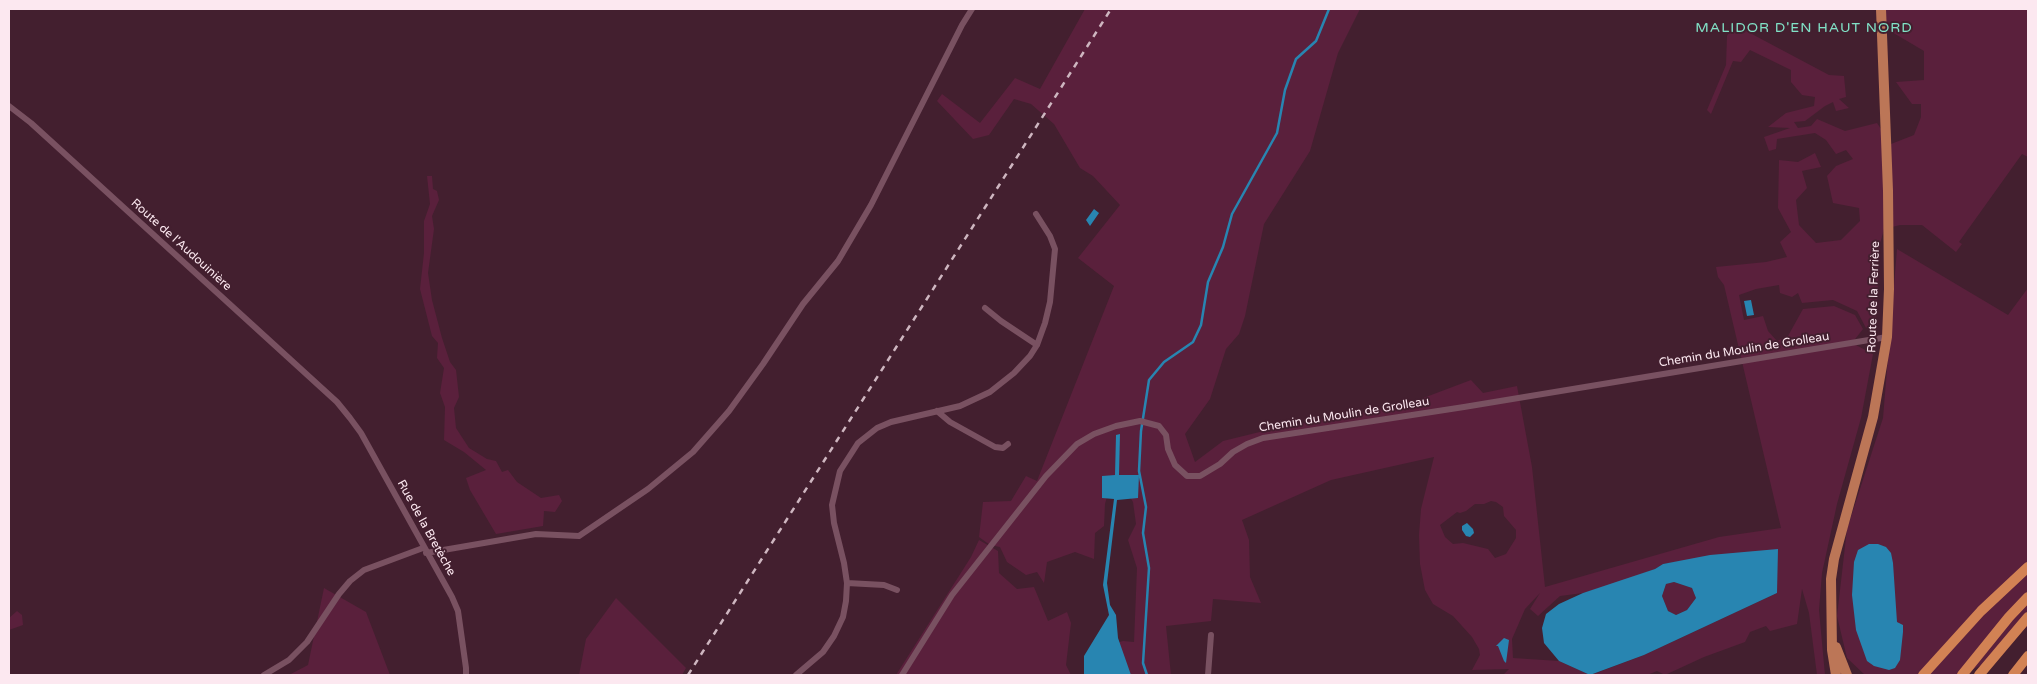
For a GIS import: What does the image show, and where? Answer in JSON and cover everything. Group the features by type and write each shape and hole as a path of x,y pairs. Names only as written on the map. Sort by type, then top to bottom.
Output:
{"highway":[{"path":"1923,675 1981,611 2028,567"},
{"path":"1962,675 2009,617 2028,597"},
{"path":"1979,675 2028,617"},
{"path":"2013,675 2028,656"}],"main road":[{"name":"Route de la Ferrière","path":"1836,675 1832,650 1831,600 1834,559 1874,417 1887,337 1889,288 1888,191 1881,9"},
{"name":"Route de la Ferrière","path":"1833,639 1848,675"}],"street":[{"path":"264,675 289,660 307,642 339,594 364,570 425,550 536,534 579,536 648,490 693,452 729,411 764,364 803,304 838,261 880,188 962,25 972,9"},
{"name":"Route de l'Audouinière","path":"9,106 31,123 336,402"},
{"path":"796,675 823,652 843,618 847,582 832,505 840,471 858,443 877,428 890,422 960,406 990,392 1014,373 1030,356 1037,345 1050,302 1055,249 1050,236 1036,214"},
{"path":"985,308 1037,345"},
{"name":"Chemin du Moulin de Grolleau","path":"902,675 952,595 991,544 1062,458 1077,444 1094,434 1116,426 1140,421 1159,426 1166,435 1168,449 1175,465 1187,476 1200,476 1220,464 1233,452 1263,438 1474,406 1887,337"},
{"name":"Rue de la Bretèche","path":"336,402 360,433 458,611 466,675"},
{"path":"936,411 950,422 995,447 1003,448 1008,444"},
{"path":"847,582 884,586 897,590"},
{"path":"1208,675 1211,635"}],"shaded area":[{"path":"1085,9 1360,9 1338,53 1310,151 1264,224 1245,316 1239,334 1226,349 1210,399 1185,434 1195,462 1223,441 1276,428 1410,403 1471,380 1483,393 1517,386 1532,467 1545,587 1719,537 1781,528 1724,285 1718,277 1716,267 1766,262 1787,257 1780,242 1791,232 1778,208 1779,160 1798,162 1815,153 1821,167 1802,171 1807,188 1796,200 1799,225 1816,243 1841,240 1860,221 1859,208 1833,203 1827,176 1836,166 1853,159 1846,150 1836,154 1826,140 1815,133 1777,139 1776,149 1769,151 1764,137 1790,128 1768,127 1786,113 1814,106 1815,97 1802,95 1791,82 1791,70 1750,50 1741,62 1733,61 1711,114 1707,110 1726,65 1727,36 1733,24 1829,75 1844,76 1846,97 1839,99 1849,108 1836,111 1833,102 1805,121 1794,122 1798,128 1811,126 1817,119 1845,131 1877,123 1891,144 1914,135 1921,117 1921,104 1912,104 1896,82 1924,80 1924,51 1885,28 1886,9 2028,9 2028,157 2022,154 1959,242 1962,244 1956,252 1922,225 1900,225 1884,229 1880,244 1876,322 1866,328 1857,311 1833,300 1802,303 1798,293 1792,297 1780,293 1779,285 1756,289 1739,295 1744,320 1763,316 1768,331 1777,341 1788,336 1803,309 1834,306 1855,315 1863,329 1852,343 1873,354 1861,418 1837,504 1822,573 1819,610 1825,675 1817,675 1809,613 1802,589 1797,624 1770,631 1766,626 1750,632 1745,642 1704,657 1665,675 1657,671 1647,675 1591,675 1644,655 1777,593 1724,555 1663,564 1655,569 1620,582 1583,593 1560,596 1538,616 1530,609 1540,593 1525,609 1512,639 1513,658 1559,661 1590,675 1503,675 1509,669 1472,670 1480,655 1479,649 1472,637 1453,616 1433,604 1425,590 1420,564 1419,535 1421,509 1434,457 1331,480 1242,520 1249,540 1250,577 1261,603 1213,599 1211,621 1166,626 1171,675 1126,675 1113,644 1123,641 1134,642 1137,568 1128,540 1136,524 1133,502 1121,482 1111,482 1105,504 1104,526 1095,533 1094,559 1075,552 1047,562 1044,583 1037,572 1026,575 1007,562 1000,547 990,545 979,537 983,502 1011,501 1026,476 1037,481 1114,286 1078,258 1120,205 1093,176 1080,168 1054,124 1031,104 1014,99 989,135 973,139 937,101 942,94 980,123 1015,78 1040,89","holes":["1496,502 1503,507 1504,516 1516,530 1516,538 1506,554 1495,558 1488,549 1463,543 1453,544 1445,537 1440,525 1457,512 1466,511 1475,504"]},
{"path":"427,176 432,176 433,189 437,191 439,200 432,216 434,229 428,273 432,300 442,338 450,362 456,370 459,397 454,408 456,428 469,448 487,459 496,461 502,472 508,470 517,482 541,498 559,495 562,501 555,512 544,511 543,526 496,534 470,490 466,478 486,470 464,452 444,440 445,407 440,393 444,368 437,358 438,343 432,336 420,289 424,253 424,221 430,204"},
{"path":"1897,249 2008,315 2028,288 2028,626 1987,662 1962,675 1865,675 1847,658 1837,616 1847,529 1883,418"},
{"path":"979,540 998,551 999,573 1017,589 1034,587 1048,621 1067,612 1071,623 1066,665 1071,675 896,675 971,557"},
{"path":"1674,582 1692,588 1696,598 1687,610 1676,615 1668,611 1662,596 1666,584"},
{"path":"324,588 366,612 390,675 289,675 308,665"},
{"path":"616,598 686,668 682,675 579,675 586,639"},
{"path":"17,611 22,615 23,625 9,630 9,618"}],"water":[{"path":"1094,209 1099,213 1090,226 1086,220"},
{"path":"1751,300 1754,315 1747,316 1744,301"},
{"path":"1120,434 1119,475 1139,475 1138,498 1117,500 1107,583 1110,605 1116,615 1118,638 1131,675 1084,675 1084,656 1109,615 1103,585 1114,499 1102,498 1102,476 1115,475 1116,435"},
{"path":"1467,523 1474,533 1470,537 1466,536 1462,530 1462,526"},
{"path":"1869,544 1878,544 1886,547 1891,553 1897,622 1903,625 1900,660 1895,668 1889,670 1874,666 1867,661 1856,630 1852,595 1854,562 1858,550"},
{"path":"1778,549 1777,593 1644,655 1590,675 1559,661 1544,643 1542,628 1546,614 1559,604 1583,593 1655,569 1663,564 1710,555","holes":["1674,582 1692,588 1696,598 1687,610 1676,615 1668,611 1662,596 1666,584"]},
{"path":"1504,638 1509,640 1506,663 1498,646 1496,646"}],"waterway":[{"path":"1147,675 1143,663 1149,568 1143,533 1146,507 1139,471 1141,431 1149,380 1164,362 1193,342 1201,325 1208,282 1223,247 1232,214 1277,133 1285,90 1296,59 1316,41 1329,9"}],"railway":[{"path":"688,675 1111,9"}],"district":[{"name":"MALIDOR D'EN HAUT NORD","path":"1804,28"}]}
